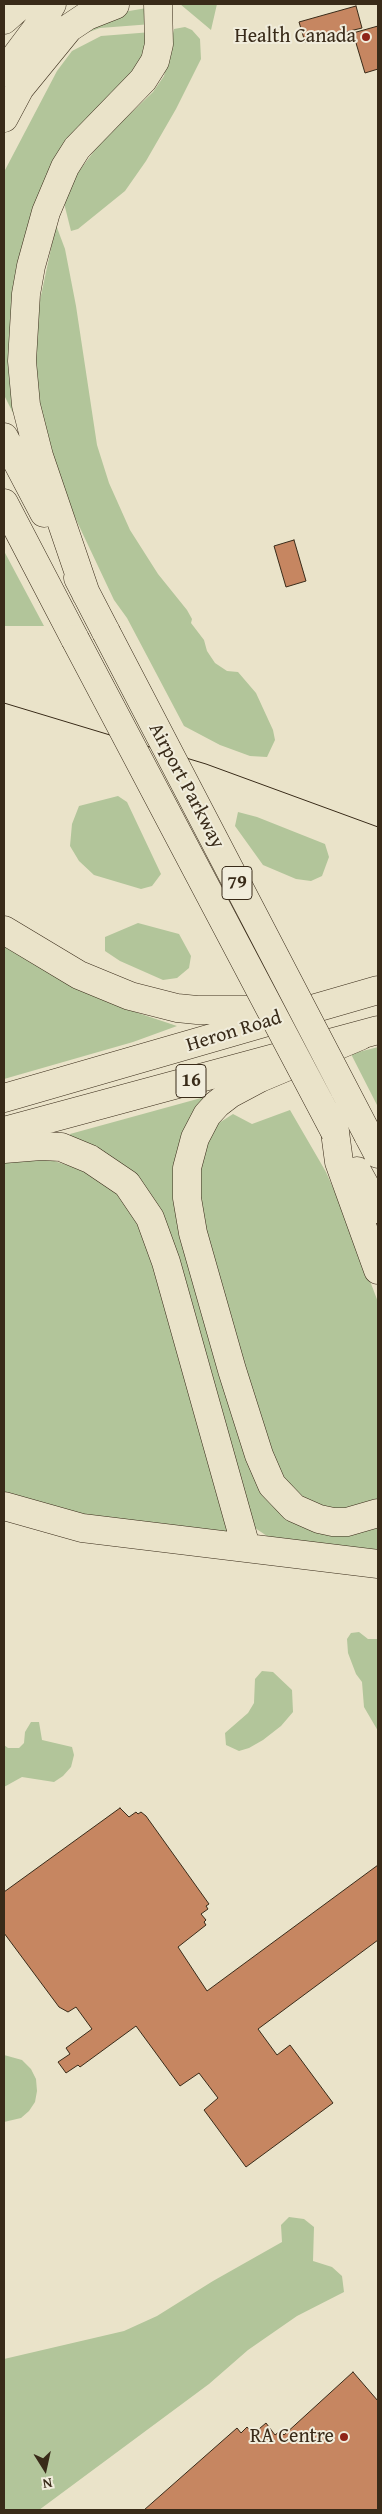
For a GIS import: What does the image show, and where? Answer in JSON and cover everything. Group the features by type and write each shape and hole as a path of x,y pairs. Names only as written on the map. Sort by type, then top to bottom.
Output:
{"main road":[{"path":"4,20 22,4"},
{"path":"4,72 40,24 52,4"},
{"path":"86,594 42,464 26,405 22,361 26,294 43,221 65,167 78,148 143,80 155,61 158,44 158,4"},
{"path":"4,118 20,88 69,28 87,16 114,5"},
{"name":"Airport Parkway","path":"4,436 373,1144"},
{"name":"Airport Parkway","path":"4,502 335,1132"},
{"path":"4,930 79,975 130,996 154,1003 197,1010 310,1010"},
{"name":"Heron Road","path":"4,1098 378,990"},
{"path":"369,1033 253,1081 217,1104 207,1115 195,1138 187,1168 186,1198 193,1233 232,1370 259,1455 272,1485 294,1508 326,1520 348,1522 378,1513"},
{"name":"Heron Road","path":"4,1131 369,1033"},
{"path":"335,1132 339,1162 378,1270"},
{"name":"79","path":"335,1132 378,1209"},
{"path":"4,1149 41,1146 61,1147 90,1159 127,1184 150,1218 166,1262 246,1547"},
{"path":"4,1506 82,1528 378,1564"}],"green space":[{"path":"180,4 217,4 211,30"},
{"path":"147,8 152,24 100,28 78,36 111,14"},
{"path":"185,27 192,30 200,39 201,59 176,109 146,161 125,191 78,229 71,231 64,203 76,175 101,142 153,92 164,76 174,29"},
{"path":"152,32 150,53 55,163 20,410 13,413 4,395 4,172 57,71 72,51 101,36"},
{"path":"56,225 65,249 76,306 97,445 109,483 130,530 158,574 187,610 192,619 191,623 204,640 207,651 215,663 227,671 238,672 256,693 273,730 275,740 267,757 250,756 220,745 184,726 127,618 114,600 72,511 52,458 34,380 39,305"},
{"path":"4,551 44,626 4,626"},
{"path":"118,796 127,802 161,874 152,886 141,889 94,875 79,861 70,846 72,824 79,806"},
{"path":"238,812 257,817 325,844 329,857 322,876 311,881 296,879 263,865 235,826"},
{"path":"138,923 179,934 191,956 189,968 177,978 163,980 120,961 105,951 105,937"},
{"path":"4,946 78,988 138,1013 177,1026 133,1042 4,1079"},
{"path":"378,1047 378,1107 351,1054"},
{"path":"212,1095 179,1160 270,1497 378,1524 378,1554 284,1540 267,1536 255,1528 169,1242 70,1138 70,1134"},
{"path":"290,1110 326,1172 345,1215 378,1302 378,1503 331,1511 303,1499 275,1469 197,1206 195,1169 216,1121 219,1123 233,1114 252,1124"},
{"path":"4,1156 51,1160 85,1171 125,1197 151,1246 235,1532 87,1520 4,1497"},
{"path":"359,1632 368,1639 378,1639 378,1731 364,1707 362,1682 356,1674 348,1653 347,1639 351,1633"},
{"path":"262,1671 273,1672 292,1690 293,1712 281,1726 263,1740 239,1751 226,1745 225,1733 248,1713 254,1703 255,1679"},
{"path":"31,1722 39,1722 42,1740 72,1747 74,1755 71,1767 54,1782 22,1777 4,1787 4,1745 8,1748 19,1748 24,1743 25,1732"},
{"path":"4,2055 22,2060 31,2069 36,2079 37,2091 35,2102 29,2111 21,2118 4,2122"},
{"path":"289,2217 304,2219 314,2227 313,2261 332,2267 342,2276 344,2292 297,2316 248,2350 209,2384 39,2510 4,2510 4,2359 124,2331 157,2316 213,2281 282,2242 281,2225"}],"building":[{"name":"Health Canada","path":"356,6 362,28 305,42 299,22"},
{"path":"378,26 378,69 365,73 353,33"},
{"path":"294,540 306,581 286,587 274,546"},
{"path":"120,1808 129,1817 136,1812 138,1814 141,1812 146,1816 209,1904 206,1906 208,1909 201,1914 206,1920 204,1922 206,1925 178,1947 207,1991 378,1865 378,1940 258,2029 277,2055 290,2045 333,2103 246,2167 204,2110 218,2098 199,2073 180,2086 136,2026 80,2067 78,2065 66,2073 58,2062 70,2054 66,2048 92,2029 76,2007 68,2012 59,2007 4,1933 4,1892"},
{"name":"RA Centre","path":"353,2372 378,2401 378,2510 144,2510 237,2428 241,2433 247,2427 253,2434 266,2423 275,2435 280,2431 284,2435"}],"tram line":[{"path":"4,703 206,764 378,827"}],"place":[{"name":"Health Canada","path":"366,37"},
{"name":"RA Centre","path":"344,2437"}]}
